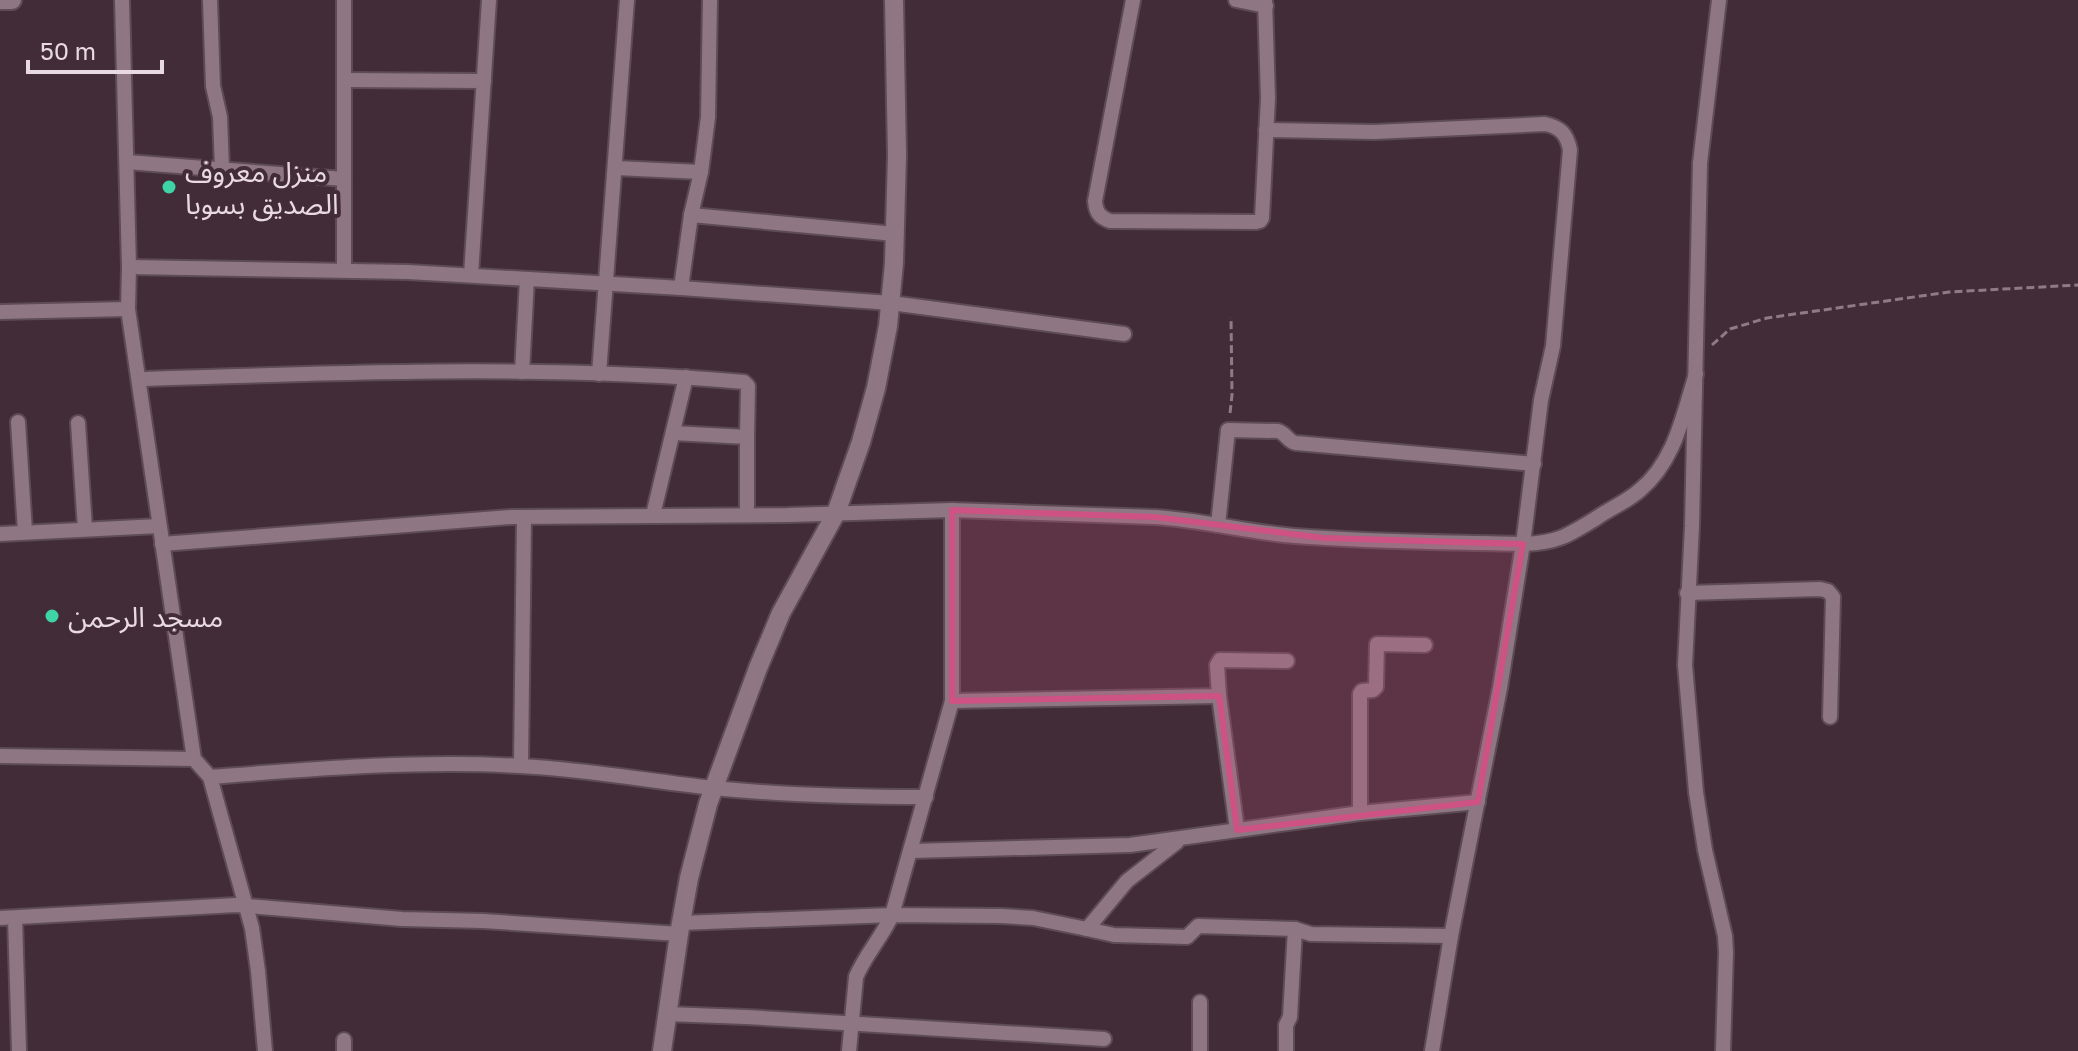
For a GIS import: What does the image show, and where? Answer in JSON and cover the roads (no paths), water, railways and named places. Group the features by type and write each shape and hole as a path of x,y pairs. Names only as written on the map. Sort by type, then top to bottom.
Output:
{"street":[{"path":"0,0 12,0"},
{"path":"122,0 128,309 194,759 210,777 256,949 265,1051"},
{"path":"210,0 213,86 220,117 222,168"},
{"path":"344,0 344,270"},
{"path":"471,275 489,0"},
{"path":"599,374 627,0"},
{"path":"681,288 708,117 710,0"},
{"path":"662,1051 680,928 713,788 781,613 836,513 868,418 885,341 891,303 895,234 894,0"},
{"path":"1133,0 1095,201 1096,210 1102,218 1116,221 1260,221 1268,98 1266,3 1236,0"},
{"path":"1719,0 1700,163 1692,526 1685,665 1696,792 1726,952 1723,1051"},
{"path":"344,80 484,81"},
{"path":"1266,130 1374,132 1545,124 1556,126 1569,141 1553,346 1541,400 1523,544 1500,688 1451,936 1432,1051"},
{"path":"127,162 344,179"},
{"path":"616,168 701,172"},
{"path":"691,215 895,234"},
{"path":"129,267 344,270 681,288 891,303 1124,334"},
{"path":"522,372 527,279"},
{"path":"0,312 128,309"},
{"path":"140,379 522,372 686,377 747,383 747,515"},
{"path":"162,544 524,517 952,510 1155,517 1324,538 1547,543 1568,536 1637,493 1657,474 1671,449 1696,374"},
{"path":"653,515 686,377"},
{"path":"18,422 25,532"},
{"path":"78,423 85,529"},
{"path":"1218,525 1228,430 1280,431 1296,443 1534,464"},
{"path":"673,433 747,437"},
{"path":"849,1051 856,977 892,915 952,701 952,510"},
{"path":"521,766 524,517"},
{"path":"0,534 159,526"},
{"path":"1687,593 1828,591 1833,597 1830,717"},
{"path":"1360,813 1360,694 1376,687 1377,644 1425,645"},
{"path":"1237,830 1219,696 1218,661 1287,661"},
{"path":"952,701 1219,696"},
{"path":"0,756 194,759"},
{"path":"210,777 319,768 438,764 521,766 796,795 926,797"},
{"path":"911,851 1116,846 1360,813 1478,802"},
{"path":"1087,929 1127,881 1182,838"},
{"path":"19,1051 7,918 214,905 386,918 620,929 892,915 1033,918 1114,935 1187,937 1198,926 1295,929 1311,934 1451,936"},
{"path":"1286,1051 1295,929"},
{"path":"1200,1002 1200,1051"},
{"path":"667,1014 1104,1039"},
{"path":"1028,1034 1028,1051"}],"place":[{"name":"منزل معروف الصديق بسوبا","path":"169,187"},
{"name":"مسجد الرحمن","path":"52,616"}]}
